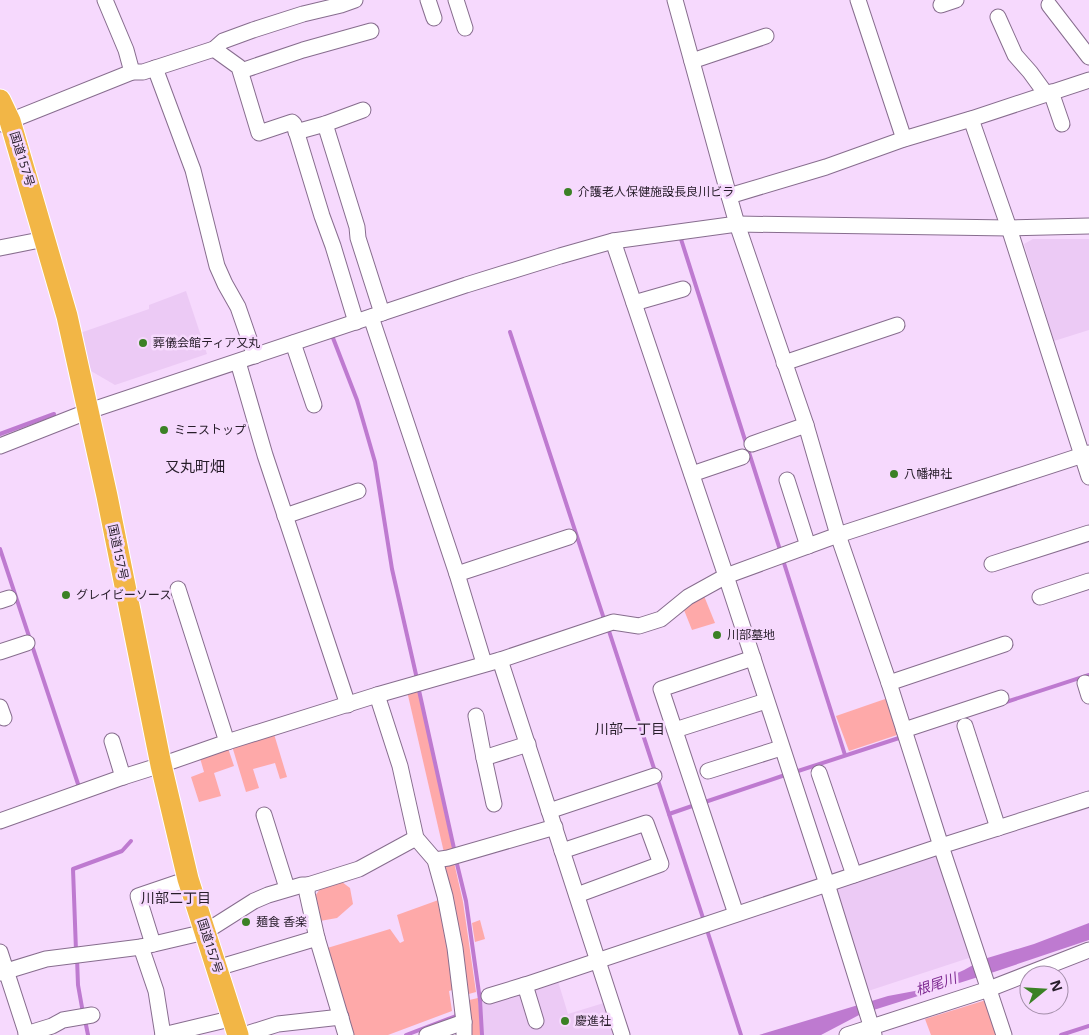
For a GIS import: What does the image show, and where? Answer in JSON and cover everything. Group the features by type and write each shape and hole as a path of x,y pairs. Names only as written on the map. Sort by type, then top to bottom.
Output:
{"highway":[{"name":"国道157号","path":"0,100 5,123 45,239 67,316 89,411 161,766 188,879 238,1029"}],"street":[{"path":"105,0 126,50 132,72"},
{"path":"5,123 132,72 143,72 214,49 223,41 253,30 355,0"},
{"path":"428,0 434,18"},
{"path":"456,0 465,28"},
{"path":"675,0 737,224 806,425 838,535 889,683 1004,1035"},
{"path":"858,0 904,139"},
{"path":"941,5 956,0"},
{"path":"1049,5 1089,57"},
{"path":"998,17 1015,55 1048,93 1062,124"},
{"path":"241,71 303,50 371,31"},
{"path":"692,61 766,36"},
{"path":"214,49 240,67 258,133 292,122 294,124 356,322"},
{"path":"155,68 193,170 217,266 238,307 255,356"},
{"path":"729,196 826,167 904,139 1089,80"},
{"path":"296,132 363,110"},
{"path":"971,119 1085,454 1089,477"},
{"path":"325,124 354,218 377,315 484,663"},
{"path":"0,446 89,411 466,285 614,241 737,224 1009,228 1089,226"},
{"path":"0,248 45,239"},
{"path":"614,241 827,884 871,1026"},
{"path":"634,303 682,289"},
{"path":"784,363 897,325"},
{"path":"293,343 314,405"},
{"path":"238,362 265,454 348,705"},
{"path":"752,444 806,425"},
{"path":"0,821 227,742 484,663 500,660 613,622 639,626 661,619 688,597 726,576 838,535 1085,454"},
{"path":"692,474 742,457"},
{"path":"786,480 808,546"},
{"path":"285,516 358,492"},
{"path":"992,564 1089,533"},
{"path":"457,574 569,537"},
{"path":"1040,597 1089,581"},
{"path":"178,589 227,742"},
{"path":"1,658 27,643"},
{"path":"889,683 1005,644"},
{"path":"736,914 661,689 753,658"},
{"path":"500,660 622,1035"},
{"path":"377,696 400,766 416,838 435,860 445,896 455,948 464,1028 427,1035"},
{"path":"904,730 1001,698"},
{"path":"675,730 766,701"},
{"path":"476,716 494,804"},
{"path":"964,726 998,828"},
{"path":"112,741 123,777"},
{"path":"484,758 528,744"},
{"path":"708,771 781,748"},
{"path":"819,773 854,875"},
{"path":"549,811 654,776"},
{"path":"490,996 1089,798"},
{"path":"264,815 287,888"},
{"path":"562,851 646,823 661,864 577,895"},
{"path":"435,860 448,858 555,827"},
{"path":"3,972 46,959 147,946 205,932 254,901 287,888 302,884 308,885 359,869 416,838"},
{"path":"188,879 138,896 163,1035 238,1029 341,1017"},
{"path":"308,885 307,894 317,938 346,1035"},
{"path":"217,968 317,938"},
{"path":"847,1035 911,1014 987,984 1089,950"},
{"path":"0,952 3,972 27,1034 52,1026 63,1020 92,1014"},
{"path":"525,985 536,1021"}],"shaded area":[{"path":"1033,239 1089,239 1089,330 1054,341 1024,244"},
{"name":"葬儀会館ティア又丸","path":"186,291 207,354 115,385 91,371 80,333 149,309 149,305"},
{"path":"702,591 715,623 692,630 682,605"},
{"path":"417,687 454,855 445,857 407,691"},
{"path":"888,698 900,734 849,751 836,716"},
{"path":"274,734 287,777 280,779 275,763 253,769 259,788 246,792 232,746"},
{"path":"228,748 234,766 214,773 221,796 199,802 191,777 204,772 200,758"},
{"path":"937,852 972,957 865,992 831,886"},
{"path":"453,858 463,902 476,992 465,995 439,863"},
{"path":"342,882 350,888 353,904 337,918 320,921 315,896 320,889"},
{"path":"444,898 459,988 449,991 452,1011 388,1035 351,1035 324,949 390,929 400,943 404,941 397,915"},
{"path":"480,920 485,939 475,942 472,923"},
{"path":"557,978 568,1014 607,1002 617,1035 483,1035 481,1001 503,996"},
{"path":"478,998 481,1035 468,1035 465,1001"},
{"path":"986,1000 998,1035 931,1035 925,1019"}],"water":[{"name":"根尾川","path":"1089,923 1089,940 861,1014 821,1035 759,1035 888,996 920,990 984,959 1034,944"}],"waterway":[{"path":"680,236 781,553"},
{"path":"510,332 605,622"},
{"path":"333,338 357,400 375,462 392,569 417,679"},
{"path":"0,434 54,414"},
{"path":"0,549 79,787"},
{"path":"783,560 845,755"},
{"path":"608,628 704,921"},
{"path":"1003,703 1089,675"},
{"path":"418,686 455,853"},
{"path":"795,772 902,737"},
{"path":"702,803 788,774"},
{"path":"669,814 695,805"},
{"path":"76,951 73,869 122,851 131,841"},
{"path":"456,860 466,901 480,1000 482,1035"},
{"path":"706,927 741,1035"},
{"path":"77,958 78,985 83,1013"},
{"path":"406,1035 456,1016 457,1012"},
{"path":"85,1020 88,1035"},
{"path":"1061,1035 1089,1026"}],"place":[{"name":"介護老人保健施設長良川ビラ","path":"568,192"},
{"name":"葬儀会館ティア又丸","path":"143,343"},
{"name":"ミニストップ","path":"164,430"},
{"name":"八幡神社","path":"894,474"},
{"name":"グレイビーソース","path":"66,595"},
{"name":"川部墓地","path":"717,635"},
{"name":"麺食 香楽","path":"246,922"},
{"name":"慶進社","path":"565,1021"}],"district":[{"name":"又丸町畑","path":"195,467"},
{"name":"川部一丁目","path":"630,729"},
{"name":"川部二丁目","path":"176,898"}]}
